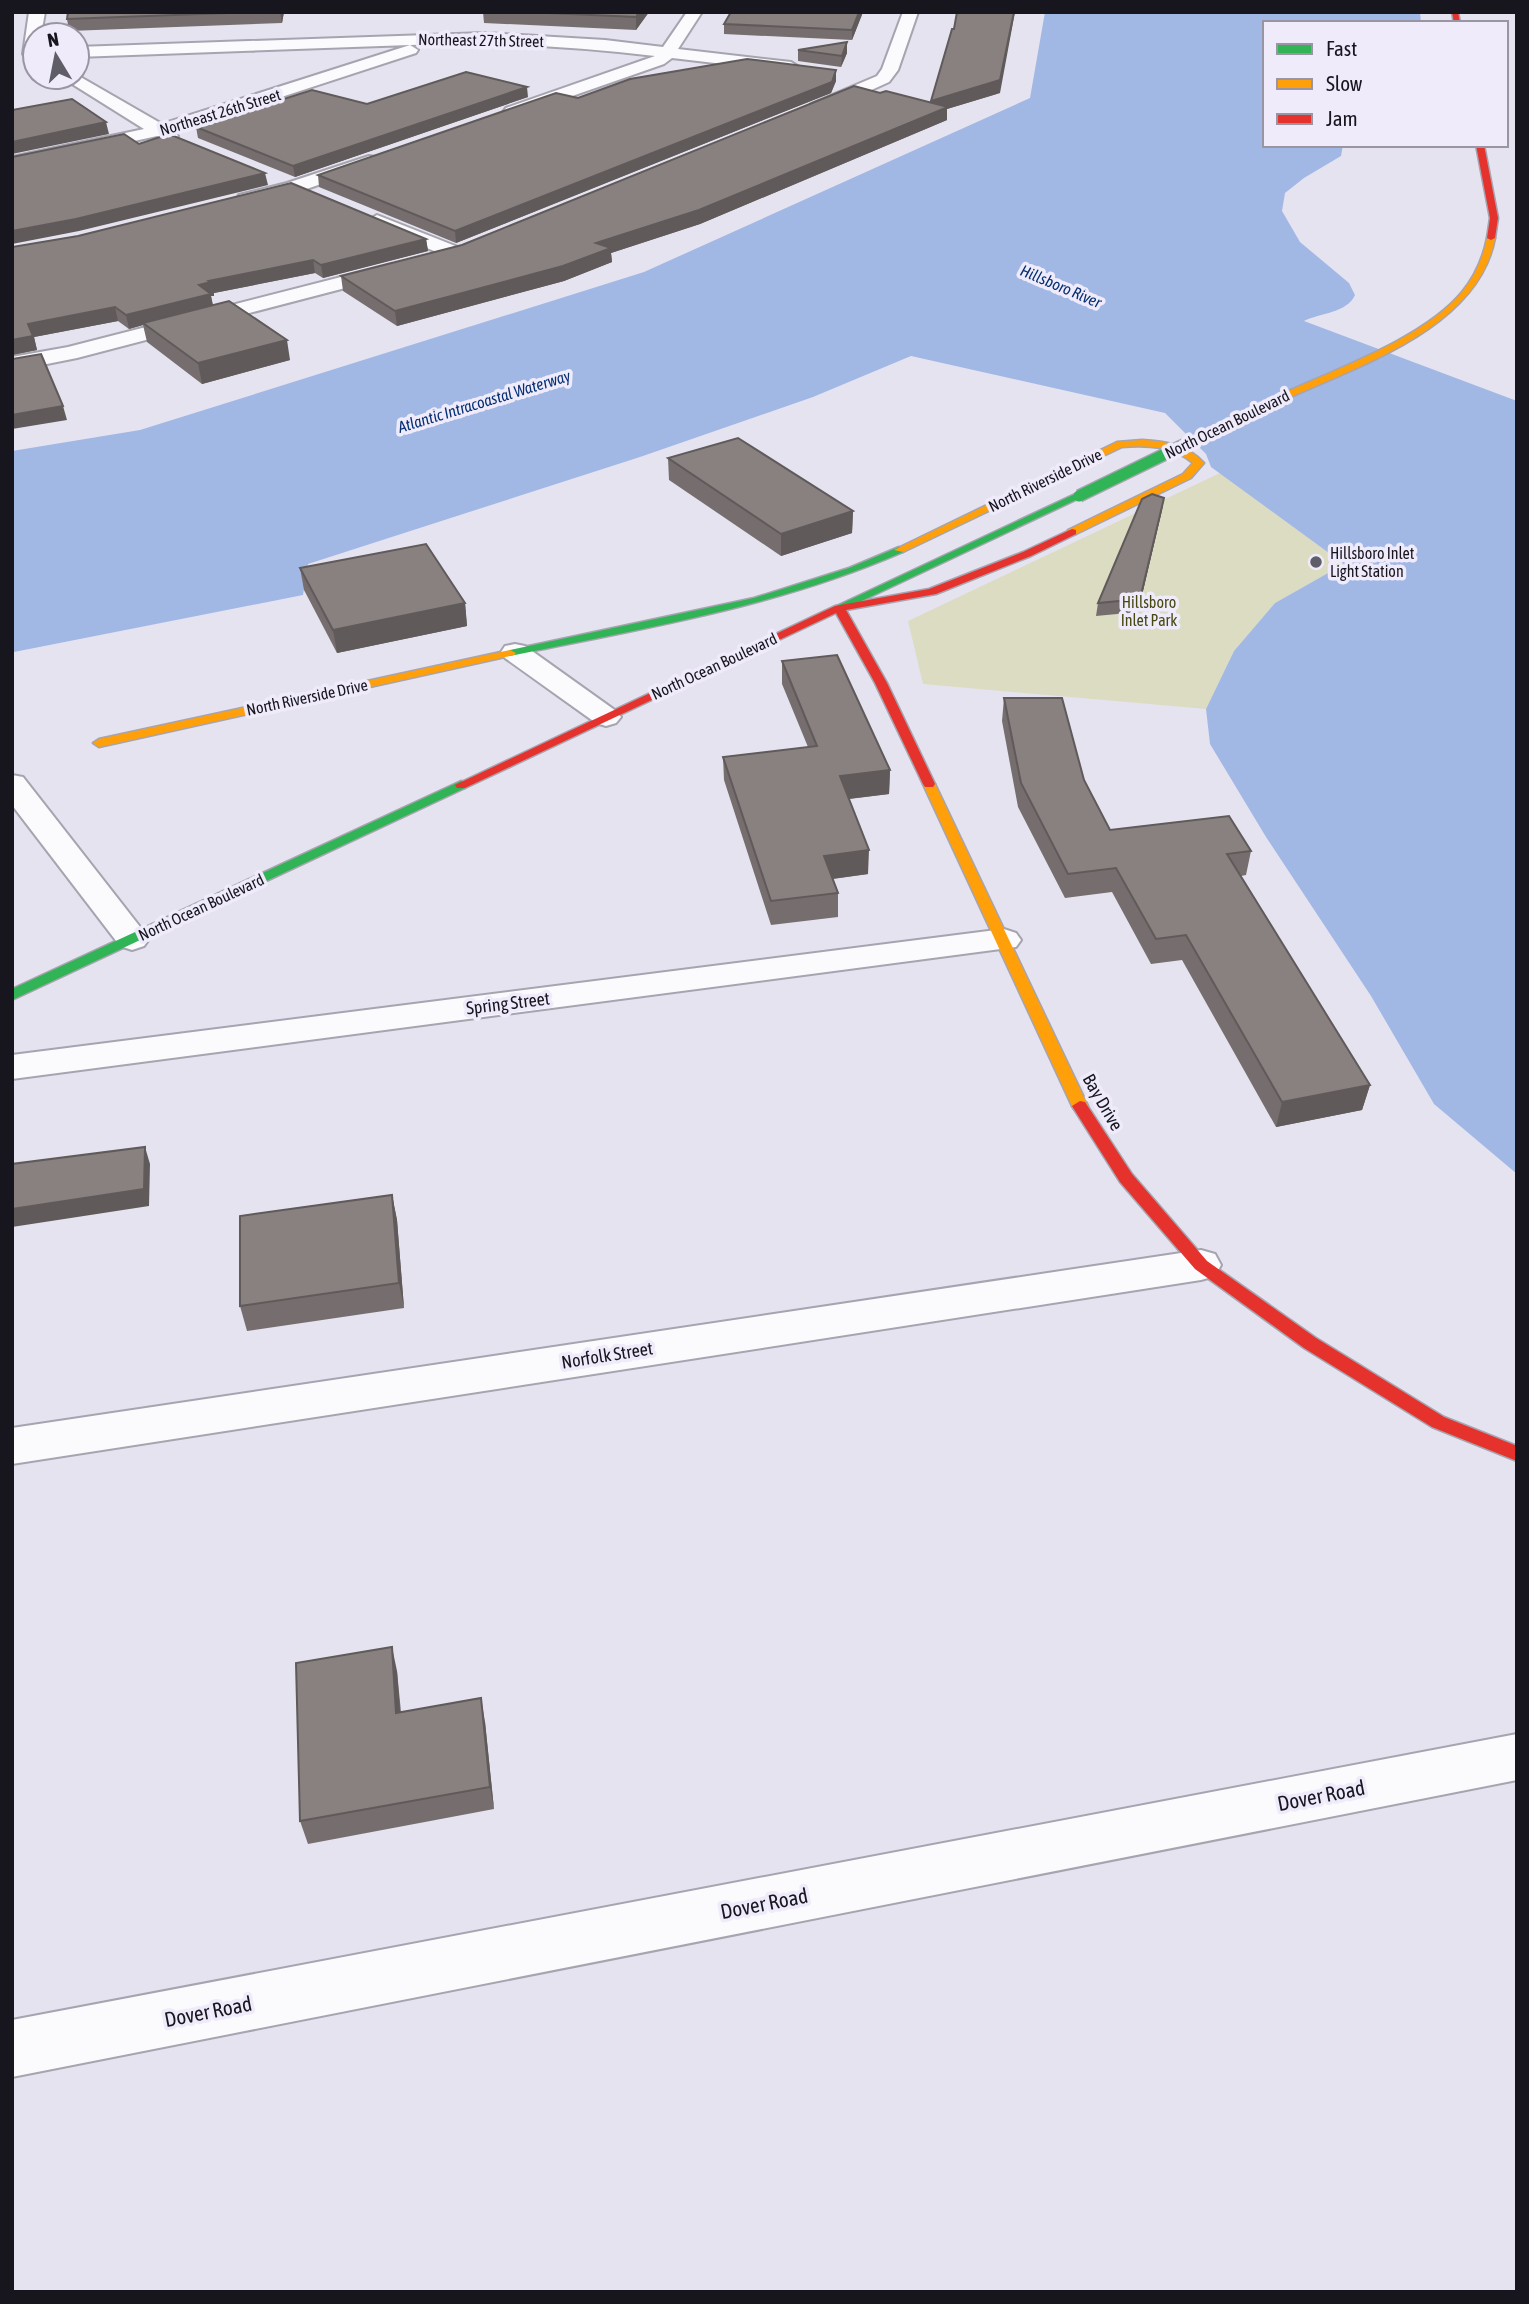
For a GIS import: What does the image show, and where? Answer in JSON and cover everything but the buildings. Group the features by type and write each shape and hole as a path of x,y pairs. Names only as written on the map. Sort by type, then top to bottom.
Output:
{"street":[{"path":"489,120 659,61 695,12"},
{"path":"802,114 883,79 890,70 911,12"},
{"name":"Northeast 26th Street","path":"12,163 158,131 404,54 415,46 416,30 439,30 448,21"},
{"name":"Northeast 27th Street","path":"91,51 416,30 668,52 805,69"},
{"path":"857,76 883,79"},
{"path":"91,90 158,131 182,142"},
{"name":"North Ocean Boulevard","path":"12,995 1079,496 1414,333 1454,306 1476,278 1490,247 1494,218 1480,147"},
{"path":"227,204 294,187 385,156"},
{"path":"269,177 319,198"},
{"path":"12,363 69,353 462,251 356,213"},
{"name":"North Riverside Drive","path":"99,743 515,652 774,599 820,586 1120,444 1140,441 1161,444 1184,452 1199,463 1197,468 1175,482 1027,554 932,592 839,608"},
{"name":"Bay Drive","path":"839,608 881,683 1079,1104 1126,1178 1202,1265 1310,1343 1438,1422 1517,1454"},
{"path":"515,652 606,717"},
{"path":"12,784 132,939"},
{"name":"Spring Street","path":"12,1067 1004,940"},
{"name":"Norfolk Street","path":"12,1446 1202,1265"},
{"name":"Dover Road","path":"12,2049 1517,1758"}],"green space":[{"name":"Hillsboro Inlet Park","path":"1220,473 1344,564 1275,603 1234,651 1206,709 923,684 908,621"}],"water":[{"path":"1045,12 1420,12 1421,21 1263,21 1263,147 1343,147 1341,156 1285,193 1282,211 1300,242 1349,283 1355,295 1346,306 1304,321 1517,401 1517,1174 1434,1104 1371,996 1266,837 1210,744 1206,709 1234,651 1275,603 1344,564 1211,467 1206,454 1165,413 911,356 813,397 640,457 308,564 303,595 14,652 12,451 140,430 644,272 1030,98"}],"traffic: fast":[{"path":"1079,496 1272,402"},
{"path":"832,611 1079,496"},
{"path":"510,653 757,600 853,570 899,550"},
{"path":"12,995 461,785"}],"traffic: slow":[{"path":"1272,402 1366,359 1434,321 1459,301 1472,285 1486,257 1491,238"},
{"path":"899,550 1120,444 1162,444 1182,451 1199,463 1187,476 1072,532"},
{"path":"99,743 510,653"},
{"path":"929,784 1080,1106"}],"traffic: jam":[{"path":"1455,12 1457,21"},
{"path":"1480,147 1494,218 1491,238"},
{"path":"929,784 881,683 839,608 932,592 1027,554 1072,532"},
{"path":"461,785 832,611"},
{"path":"1080,1106 1126,1178 1201,1265 1310,1343 1438,1422 1517,1454"}],"place":[{"name":"Hillsboro Inlet Light Station","path":"1316,562"}],"water label":[{"name":"Hillsboro River","path":"1061,286"},
{"name":"Atlantic Intracoastal Waterway","path":"484,401"}]}
